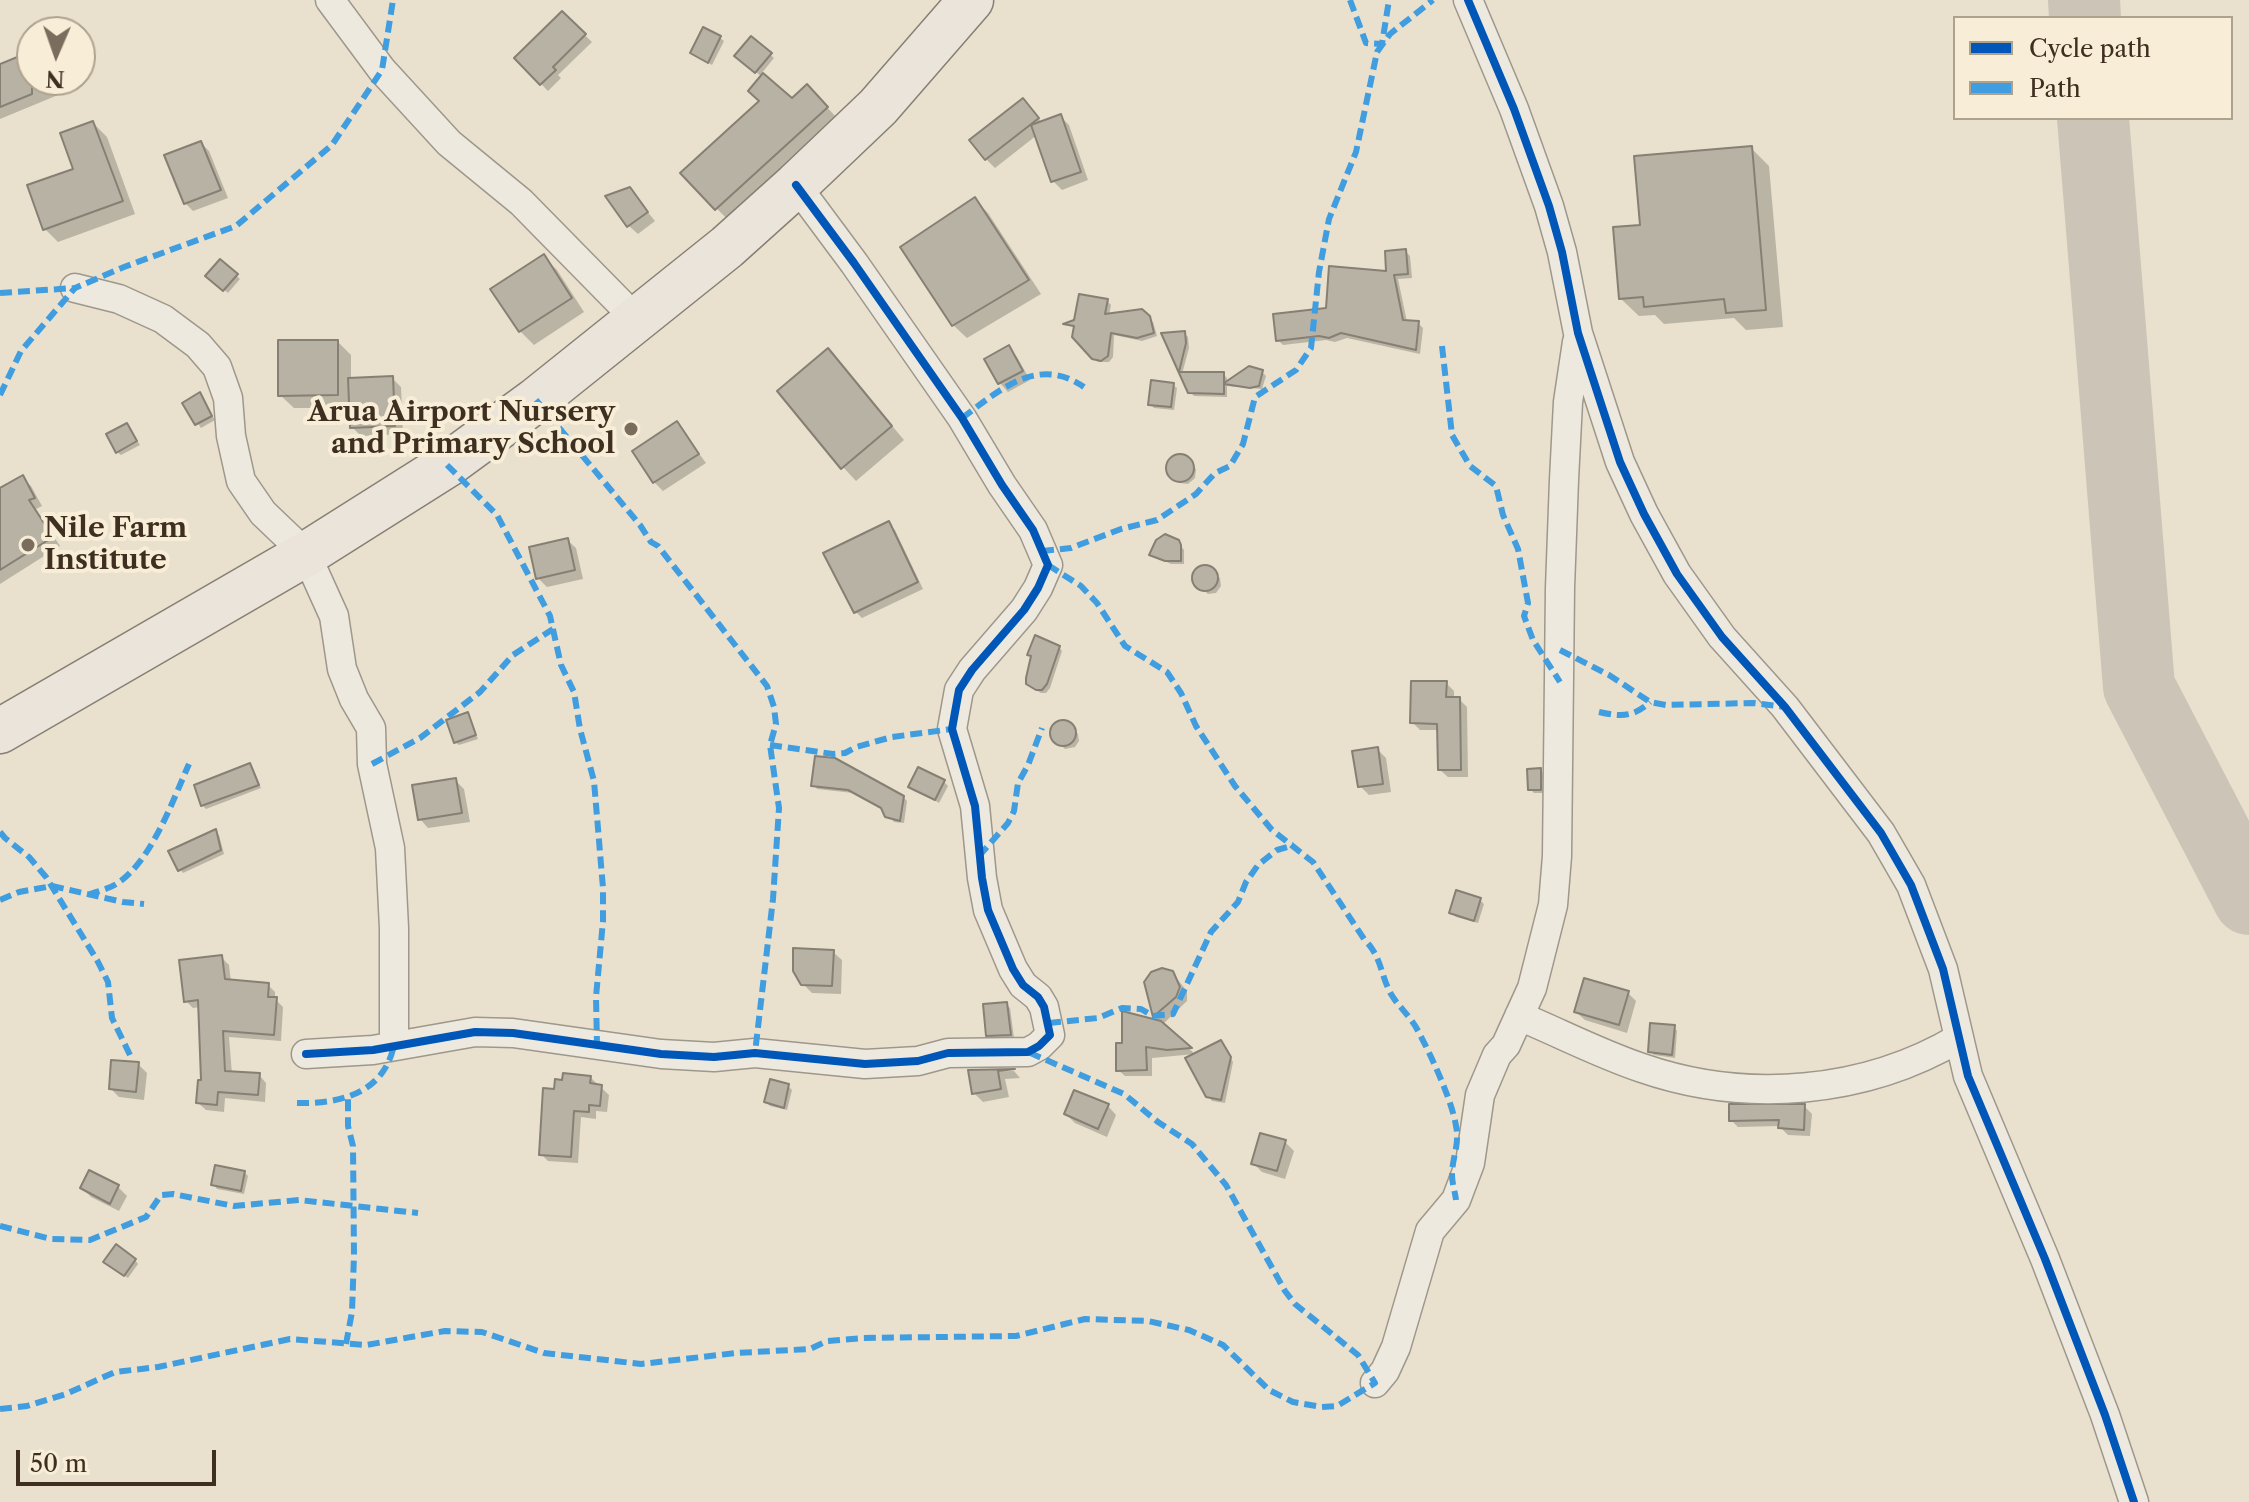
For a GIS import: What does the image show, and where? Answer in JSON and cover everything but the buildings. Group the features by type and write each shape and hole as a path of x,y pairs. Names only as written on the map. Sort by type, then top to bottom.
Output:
{"main road":[{"path":"0,731 306,554 447,465 536,400 727,247 796,185 878,107 971,0"}],"street":[{"path":"330,0 382,70 449,143 521,202 637,320"},
{"path":"1468,0 1514,109 1549,206 1562,252 1578,333 1620,462 1677,574 1722,637 1785,707 1881,833 1911,885 1943,969 1968,1076 2045,1259 2110,1429 2134,1502"},
{"path":"306,1054 373,1050 475,1032 513,1033 661,1054 714,1057 755,1053 880,1065 918,1061 948,1053 1028,1052 1050,1035 1044,1007 1013,969 988,910 975,806 952,729 959,690 972,670 1024,610 1048,565 1033,530 962,418 796,185"},
{"path":"75,288 119,299 163,319 198,345 217,367 228,398 231,436 241,481 263,513 306,554 334,616 342,669 354,699 371,728 372,764 390,848 394,1045"},
{"path":"1375,1383 1385,1371 1396,1347 1430,1231 1456,1200 1470,1163 1480,1095 1532,988 1554,896 1564,480 1568,402 1578,333"},
{"path":"1519,1016 1642,1068 1690,1081 1761,1090 1831,1086 1901,1067 1929,1056 1959,1038"}],"taxiway":[{"path":"2084,0 2085,16"},
{"path":"2093,120 2139,687 2249,899"}],"marked path":[{"path":"0,395 21,351 75,288 236,226 332,145 382,70 393,0"},
{"path":"1350,0 1366,43 1382,44 1389,0"},
{"path":"1042,551 1071,548 1121,529 1157,520 1196,494 1215,473 1230,466 1243,444 1255,397 1296,370 1311,348 1319,272 1329,219 1356,152 1377,52 1390,34 1433,0"},
{"path":"0,293 75,288"},
{"path":"1442,346 1452,435 1470,466 1496,486 1503,515 1518,549 1528,603 1524,616 1533,640 1560,682"},
{"path":"962,418 1005,387 1035,375 1067,378 1084,387"},
{"path":"536,400 651,542 658,546 767,686 776,724 770,745 779,808 773,899 755,1053"},
{"path":"447,465 497,515 550,616 561,665 574,692 594,781 603,888 596,997 597,1045"},
{"path":"1048,565 1081,586 1097,603 1125,646 1167,672 1196,726 1235,786 1272,830 1313,862 1374,952 1391,994 1422,1039 1454,1115 1457,1133 1452,1175 1456,1200"},
{"path":"372,764 420,738 480,692 513,655 553,629"},
{"path":"1560,650 1609,675 1650,702 1666,705 1753,703 1785,707"},
{"path":"1599,712 1627,714 1638,711 1650,702"},
{"path":"979,856 1008,823 1014,811 1018,783 1042,728"},
{"path":"770,745 845,753 892,737 952,729"},
{"path":"88,895 118,883 141,860 160,828 189,764"},
{"path":"0,832 29,857 46,877 97,960 108,982 112,1018 130,1055"},
{"path":"1049,1023 1098,1018 1122,1008 1141,1009 1153,1016 1173,1014 1211,932 1238,902 1246,882 1258,865 1277,850 1294,845"},
{"path":"0,900 19,892 52,886 144,904"},
{"path":"297,1103 344,1098 371,1085 389,1061 394,1045"},
{"path":"0,1409 27,1406 66,1394 115,1372 158,1367 290,1339 366,1345 445,1331 482,1332 544,1353 641,1364 736,1353 810,1349 827,1341 863,1338 1016,1336 1085,1319 1148,1321 1189,1330 1223,1345 1269,1390 1293,1402 1337,1406 1375,1383 1358,1355 1295,1304 1285,1291 1226,1185 1192,1144 1158,1122 1124,1094 1028,1052"},
{"path":"346,1344 352,1312 354,1255 353,1146 348,1126 348,1096"},
{"path":"0,1226 51,1239 90,1240 146,1217 161,1195 173,1194 234,1206 299,1200 418,1213"}],"cycle path":[{"path":"1468,0 1514,109 1549,206 1562,252 1578,333 1620,462 1677,574 1722,637 1785,707 1881,833 1911,885 1943,969 1968,1076 2045,1259 2105,1415 2134,1502"},
{"path":"306,1054 373,1050 475,1032 513,1033 661,1054 714,1057 755,1053 865,1064 918,1061 948,1053 1028,1052 1050,1035 1044,1007 1013,969 988,910 975,806 952,729 959,690 972,670 1024,610 1048,565 1033,530 962,418 796,185"}],"place":[{"name":"Arua Airport Nursery and Primary School","path":"631,429"},
{"name":"Nile Farm Institute","path":"28,545"}]}
